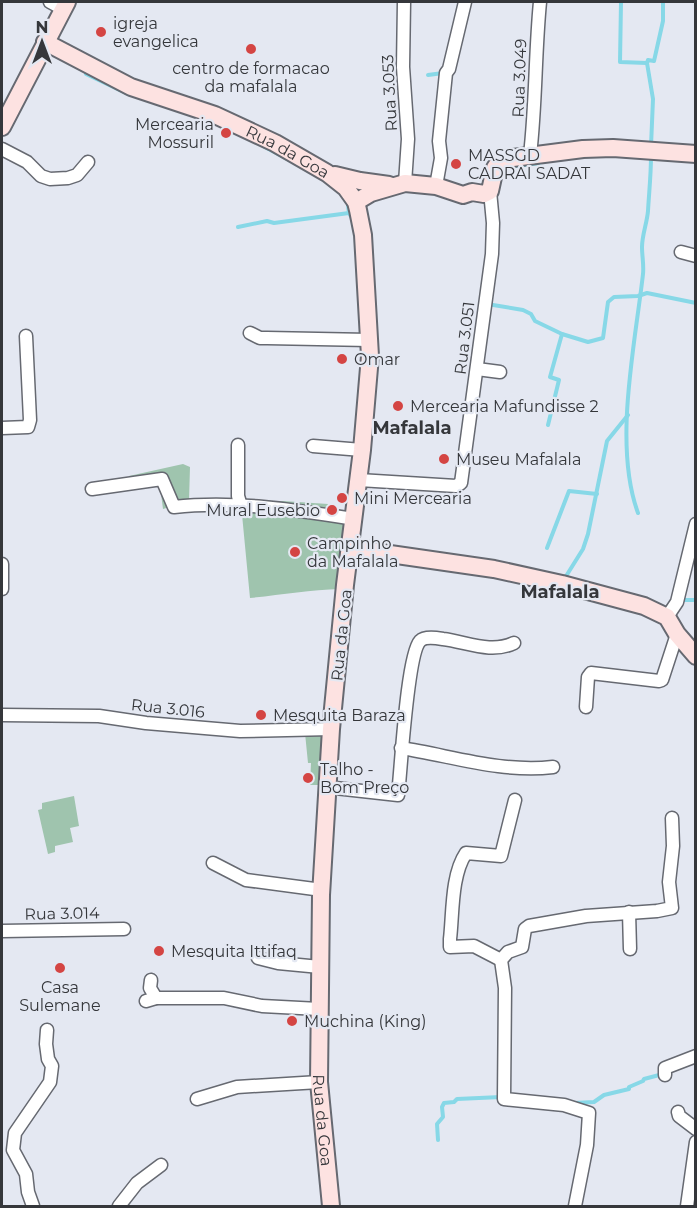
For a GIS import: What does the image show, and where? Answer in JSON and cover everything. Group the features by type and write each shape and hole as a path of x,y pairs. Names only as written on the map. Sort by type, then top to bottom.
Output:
{"street":[{"name":"Rua 3.053","path":"399,184 408,139 403,67 404,2"},
{"path":"436,186 441,158 438,141 446,73 456,46 465,2"},
{"name":"Rua 3.049","path":"530,155 534,111 534,64 540,2"},
{"path":"2,127 45,42 60,4"},
{"name":"Rua da Goa","path":"45,42 131,87 215,115 275,143 327,173 346,188 356,202 363,235 369,375 326,786 319,1082 331,1206"},
{"path":"327,173 360,182 436,186 463,195 472,192 484,194 490,190 495,168 505,159 614,148 696,154"},
{"path":"2,149 27,162 41,176 50,179 77,175 88,162"},
{"path":"356,202 371,193 399,184"},
{"name":"Rua 3.051","path":"359,480 456,486 461,483 492,254 490,190"},
{"path":"681,252 696,256"},
{"path":"250,333 260,338 369,340"},
{"path":"2,428 28,427 30,420 29,351 26,336"},
{"path":"477,369 500,372"},
{"path":"238,445 238,496 242,506"},
{"path":"313,446 362,450"},
{"path":"92,489 162,479 174,507 203,504 255,506 354,519"},
{"path":"667,617 677,602 696,524"},
{"path":"351,546 383,553 494,569 644,606 667,617 677,634 696,656"},
{"path":"2,564 2,589"},
{"path":"586,707 588,677 591,673 662,680 677,634"},
{"path":"326,786 398,795 401,748 413,656 420,641 424,638 442,639 490,648 503,648 514,643"},
{"name":"Rua 3.016","path":"2,715 99,716 146,723 240,731 331,729"},
{"path":"401,748 446,755 495,767 519,769 554,767"},
{"path":"501,960 474,946 450,947 450,939 455,884 462,859 466,853 501,855 515,800"},
{"path":"501,960 508,952 522,947 525,929 529,926 586,916 657,912 672,908 669,882 673,846 672,818"},
{"path":"213,863 246,880 322,890"},
{"path":"629,912 630,949"},
{"name":"Rua 3.014","path":"2,931 124,929"},
{"path":"258,958 278,963 320,967"},
{"path":"501,960 506,988 504,1099 564,1105 589,1113 575,1206"},
{"path":"151,980 151,999 224,998 262,1006 319,1009"},
{"path":"33,1206 28,1192 26,1174 13,1150 15,1133 50,1082 52,1066 48,1059 47,1030"},
{"path":"665,1075 665,1068 696,1056"},
{"path":"197,1099 237,1087 319,1082"},
{"path":"678,1112 679,1116 696,1129"},
{"path":"690,1205 689,1184 696,1142"},
{"path":"119,1206 137,1184 161,1165"}],"green space":[{"path":"183,464 190,467 189,501 163,509 160,486 129,486 129,476"},
{"name":"Campinho da Mafalala","path":"283,501 328,504 328,509 336,510 336,514 347,514 340,589 250,598 241,504"},
{"path":"305,733 325,734 322,785 310,785 311,763 308,763"},
{"path":"74,796 79,826 70,828 73,842 55,846 55,852 48,854 38,810 42,809 42,803"}],"waterway":[{"path":"621,2 620,62 647,63 648,60 654,61 663,21 663,2"},
{"path":"647,63 653,99 651,146"},
{"path":"428,75 443,73"},
{"path":"86,74 128,94"},
{"path":"263,146 291,161"},
{"path":"638,513 631,486 626,426 631,363 643,274 642,242 648,211 651,156"},
{"path":"517,166 540,163"},
{"path":"348,205 353,220"},
{"path":"238,227 267,221 274,223 349,213"},
{"path":"548,425 559,380 550,377 562,334 588,342 603,338 608,302 614,297 638,296 647,293 696,303"},
{"path":"487,304 523,310 531,314 535,321 562,334"},
{"path":"563,581 583,549 588,534 607,441 628,415"},
{"path":"547,548 569,491 597,494"},
{"path":"681,600 696,600"},
{"path":"574,1103 594,1102 604,1095 629,1089 644,1079 663,1074"},
{"path":"438,1140 437,1124 443,1117 444,1103 454,1102 457,1099 501,1097"}],"place":[{"name":"igreja evangelica","path":"101,32"},
{"name":"centro de formacao da mafalala","path":"251,49"},
{"name":"Mercearia Mossuril","path":"226,133"},
{"name":"MASSGD CADRAI SADAT","path":"456,164"},
{"name":"Omar","path":"342,359"},
{"name":"Mercearia Mafundisse 2","path":"398,406"},
{"name":"Museu Mafalala","path":"444,459"},
{"name":"Mini Mercearia","path":"342,498"},
{"name":"Mural Eusebio","path":"332,510"},
{"name":"Campinho da Mafalala","path":"295,552"},
{"name":"Mesquita Baraza","path":"261,715"},
{"name":"Talho - Bom Preço","path":"308,778"},
{"name":"Mesquita Ittifaq","path":"159,951"},
{"name":"Casa Sulemane","path":"60,968"},
{"name":"Muchina (King)","path":"292,1021"}],"district":[{"name":"Mafalala","path":"412,428"},
{"name":"Mafalala","path":"560,592"}]}
